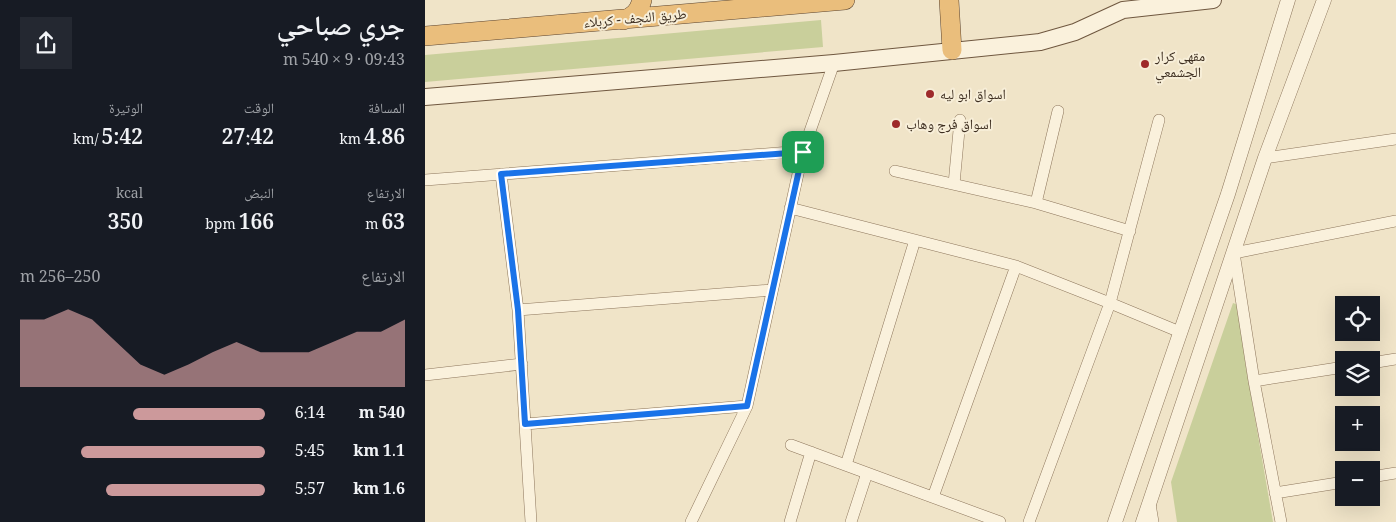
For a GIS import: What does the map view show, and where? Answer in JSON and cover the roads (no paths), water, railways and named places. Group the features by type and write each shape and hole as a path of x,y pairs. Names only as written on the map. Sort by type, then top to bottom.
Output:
{"highway":[{"path":"622,20 636,14 642,0"},
{"path":"682,0 688,7 700,12"},
{"name":"طريق النجف - كربلاء","path":"425,36 845,0"},
{"path":"949,0 952,50"}],"main road":[{"path":"425,97 834,63 1040,42 1075,32 1123,10 1213,0"}],"street":[{"path":"1115,522 1228,194 1287,0"},
{"path":"1143,522 1265,158 1324,0"},
{"path":"693,521 747,406 803,152 834,63"},
{"path":"1036,203 1058,111"},
{"path":"954,184 961,120"},
{"path":"1029,522 1110,303 1159,120"},
{"path":"1265,158 1396,139"},
{"path":"425,180 803,152"},
{"path":"895,171 1036,203 1130,231"},
{"path":"501,174 518,310 531,522"},
{"path":"790,208 1016,266 1180,332"},
{"path":"1233,253 1396,221"},
{"path":"846,465 915,240"},
{"path":"1233,253 1254,381 1281,522"},
{"path":"933,497 1016,266"},
{"path":"518,310 772,290"},
{"path":"1380,362 1396,359"},
{"path":"425,375 522,364"},
{"path":"1254,381 1335,368"},
{"path":"525,424 747,406"},
{"path":"791,445 1000,522"},
{"path":"790,522 811,452"},
{"path":"851,522 867,473"},
{"path":"1380,476 1396,473"},
{"path":"1275,493 1335,483"},
{"path":"1149,504 1153,522"}],"place":[{"name":"مقهى كرار الجشمعي","path":"1145,64"},
{"name":"اسواق ابو ليه","path":"930,94"},
{"name":"اسواق فرج وهاب","path":"896,124"}]}
